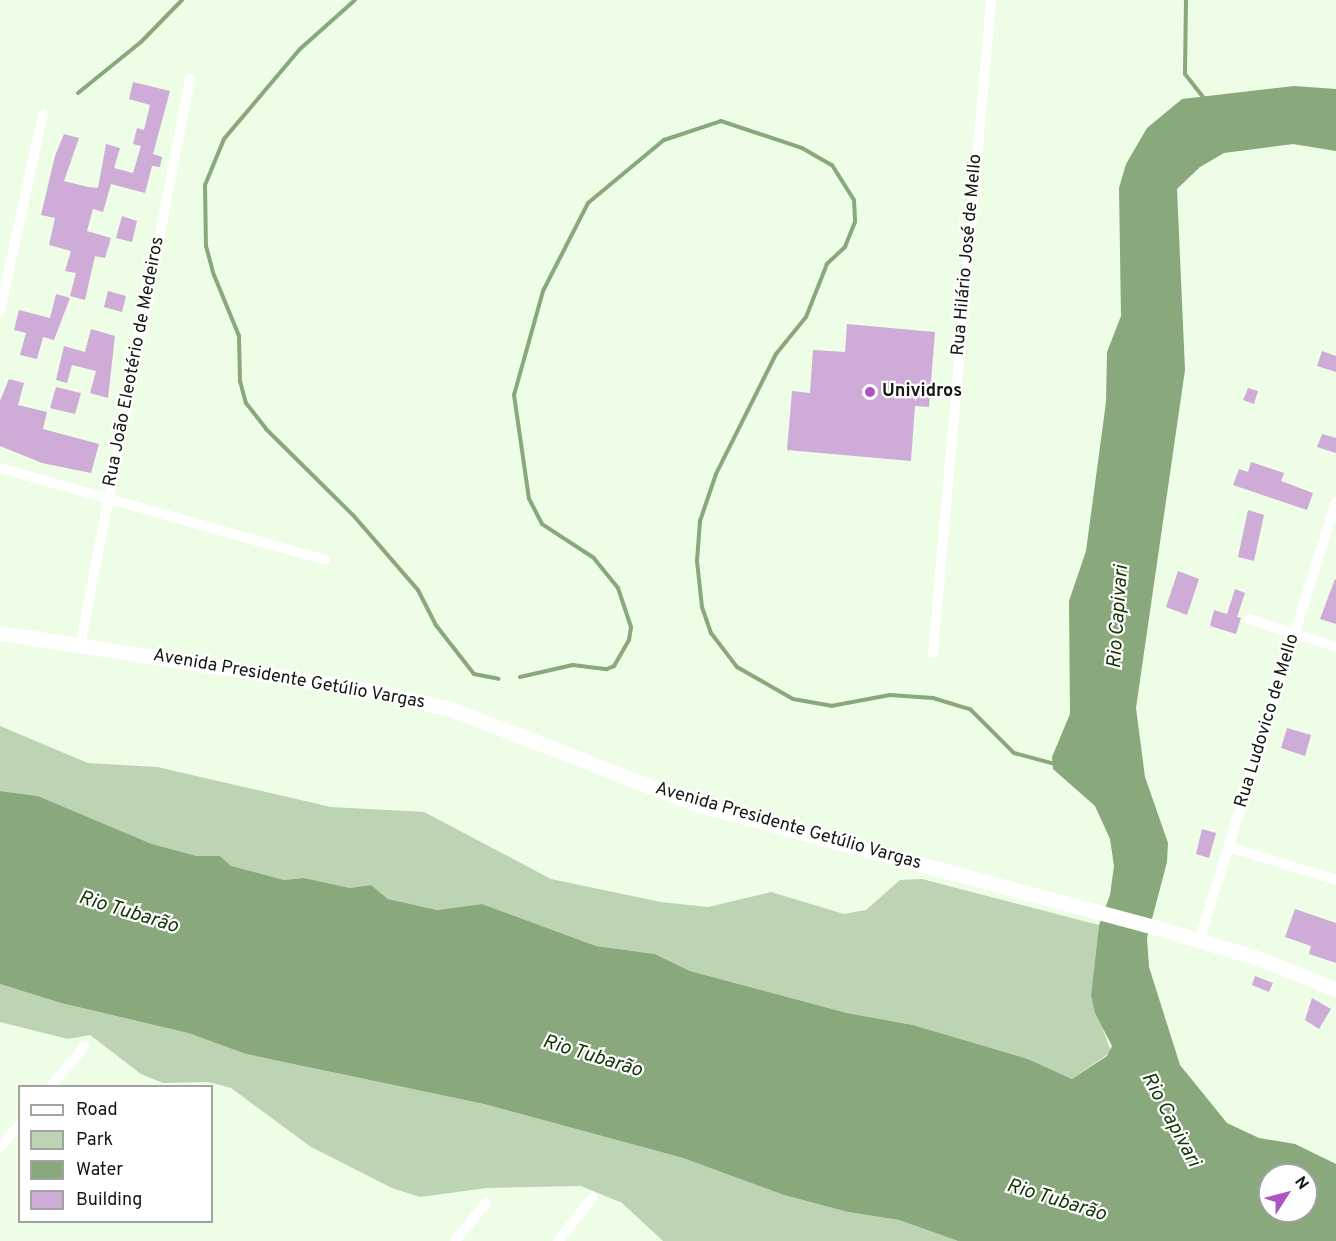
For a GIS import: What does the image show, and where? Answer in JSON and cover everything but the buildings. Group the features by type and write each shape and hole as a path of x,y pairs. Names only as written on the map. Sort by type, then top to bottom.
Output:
{"main road":[{"name":"Avenida Presidente Getúlio Vargas","path":"0,633 369,690 441,706 485,720 611,774 699,805 1158,928 1336,988"}],"street":[{"name":"Rua Hilário José de Mello","path":"933,653 991,0"},
{"name":"Rua João Eleotério de Medeiros","path":"80,646 189,79"},
{"path":"0,311 43,114"},
{"path":"0,468 325,560"},
{"name":"Rua Ludovico de Mello","path":"1199,941 1336,502"},
{"path":"1249,619 1336,647"},
{"path":"1228,847 1336,880"},
{"path":"52,1085 85,1046"},
{"path":"0,1147 18,1126"},
{"path":"558,1241 594,1197"},
{"path":"455,1241 486,1203"}],"green space":[{"path":"0,726 88,763 157,767 331,807 424,812 551,879 661,902 708,907 771,892 844,914 866,910 900,880 922,879 1099,925 1091,995 1111,1052 1072,1079 1028,1059 913,1025 847,1013 690,971 655,954 596,946 482,904 437,910 388,899 371,885 350,888 304,878 284,880 230,866 220,856 197,856 152,844 38,796 0,791"},
{"path":"0,984 61,1003 188,1033 246,1054 484,1104 683,1158 784,1195 848,1212 899,1220 958,1241 663,1241 622,1203 581,1186 487,1188 420,1197 392,1188 311,1147 231,1088 208,1082 163,1083 141,1074 90,1035 68,1039 0,1022"}],"water":[{"path":"1294,86 1336,89 1336,151 1293,144 1224,153 1200,167 1177,189 1185,370 1136,708 1145,777 1168,843 1167,862 1147,938 1149,967 1180,1065 1227,1123 1259,1138 1295,1144 1336,1164 1336,1241 958,1241 899,1220 848,1212 784,1195 683,1158 484,1104 246,1054 188,1033 61,1003 0,984 0,791 38,796 152,844 197,856 220,856 231,866 284,880 304,878 350,888 371,885 388,899 437,910 482,904 596,946 655,954 690,971 847,1013 913,1025 1028,1059 1072,1079 1107,1056 1112,1046 1095,1013 1091,995 1099,925 1110,895 1114,866 1110,839 1095,806 1053,769 1052,757 1070,714 1069,601 1086,551 1106,402 1107,352 1121,316 1119,188 1126,164 1147,128 1182,99"}],"waterway":[{"path":"78,93 141,42 182,0"},
{"path":"355,0 300,49 224,139 205,185 206,246 214,275 239,336 240,381 246,403 266,429 353,515 418,590 435,624 474,674 499,679"},
{"path":"1186,0 1185,74 1203,97"},
{"path":"520,677 573,665 607,669 614,666 629,640 631,627 618,588 594,558 542,524 529,499 514,395 543,291 588,203 664,140 721,121 802,148 832,165 854,200 855,222 845,247 827,264 806,317 776,354 716,474 700,521 697,561 702,607 711,633 737,667 793,699 831,706 890,695 933,698 970,709 1014,753 1055,764"}],"place":[{"name":"Unividros","path":"870,392"}],"water label":[{"name":"Rio Capivari","path":"1119,617"},
{"name":"Rio Tubarão","path":"128,913"},
{"name":"Rio Tubarão","path":"592,1057"},
{"name":"Rio Capivari","path":"1170,1120"},
{"name":"Rio Tubarão","path":"1056,1201"}]}
